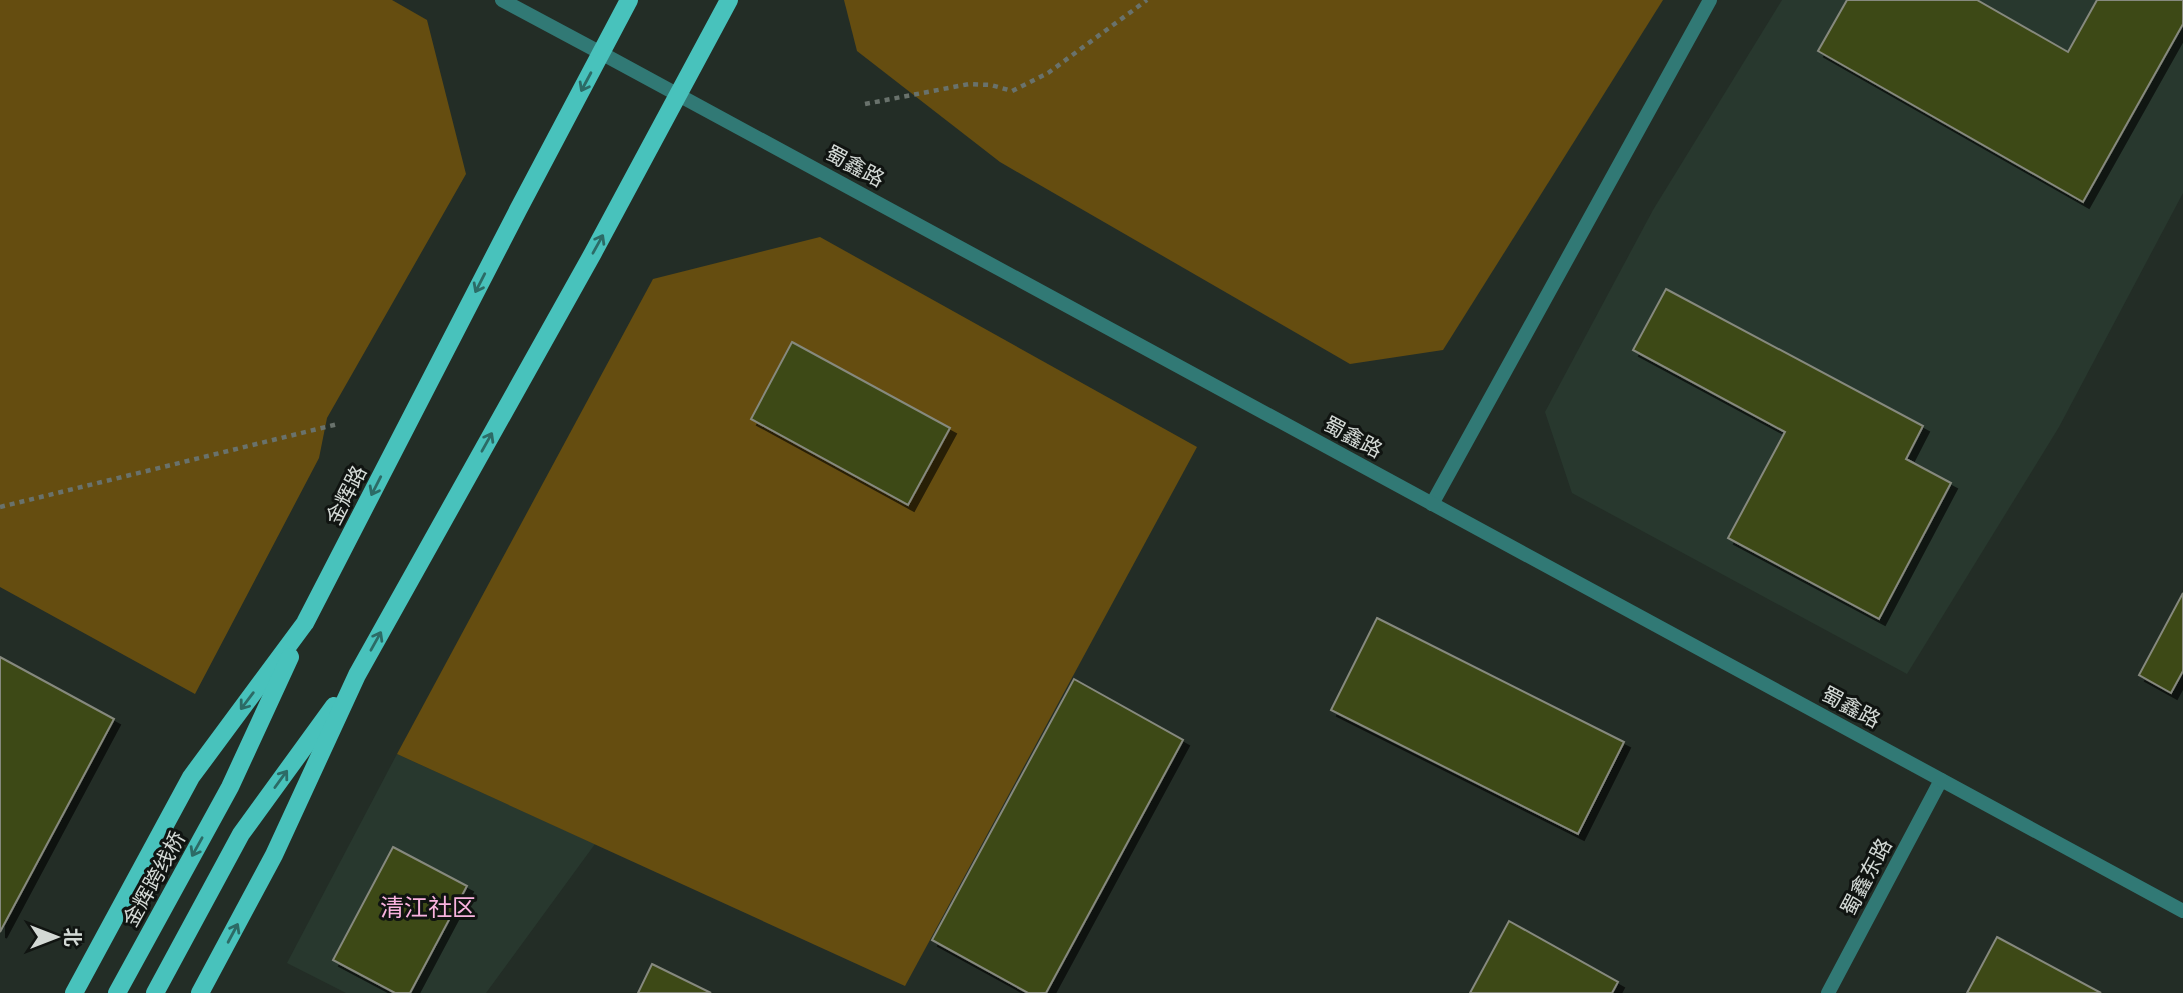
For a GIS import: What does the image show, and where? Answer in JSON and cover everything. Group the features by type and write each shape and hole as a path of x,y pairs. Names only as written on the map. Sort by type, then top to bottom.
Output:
{"main road":[{"name":"金辉路","path":"74,993 191,777 305,624 629,0"},
{"path":"200,993 274,855 357,675 679,96 729,0"},
{"name":"金辉跨线桥","path":"117,993 230,788 305,624"},
{"path":"155,993 241,834 357,675"}],"street":[{"name":"蜀鑫路","path":"502,0 2183,911"},
{"path":"1432,504 1710,0"},
{"name":"蜀鑫东路","path":"1828,993 1941,780"}],"path":[{"path":"865,104 969,84 991,85 1012,91 1048,73 1147,0"},
{"path":"0,508 338,424"}],"shaded area":[{"path":"0,0 392,0 427,20 466,174 327,418 319,458 195,694 0,587"},
{"path":"844,0 1663,0 1443,350 1350,364 1000,162 857,51"},
{"path":"1782,0 2183,0 2183,193 2059,427 1907,674 1572,493 1545,412 1653,210"},
{"path":"820,237 1197,447 905,986 397,754 653,279"},
{"path":"397,754 595,844 486,993 346,993 287,963"}],"building":[{"path":"1847,0 1977,0 2068,52 2097,0 2183,0 2183,24 2083,202 1818,51"},
{"path":"1666,289 1923,426 1906,459 1951,483 1879,619 1728,538 1785,432 1633,350"},
{"path":"792,342 950,428 908,505 751,419"},
{"path":"2183,593 2183,671 2171,693 2139,675"},
{"path":"1377,618 1624,742 1578,834 1331,710"},
{"path":"0,657 114,719 0,932"},
{"path":"1074,679 1183,740 1046,993 1028,993 932,940"},
{"path":"393,847 467,886 410,993 395,993 333,960"},
{"path":"1509,921 1618,982 1612,993 1470,993"},
{"path":"1997,937 2101,993 1967,993"},
{"path":"652,964 711,993 638,993"}],"district":[{"name":"清江社区","path":"428,907"}]}
